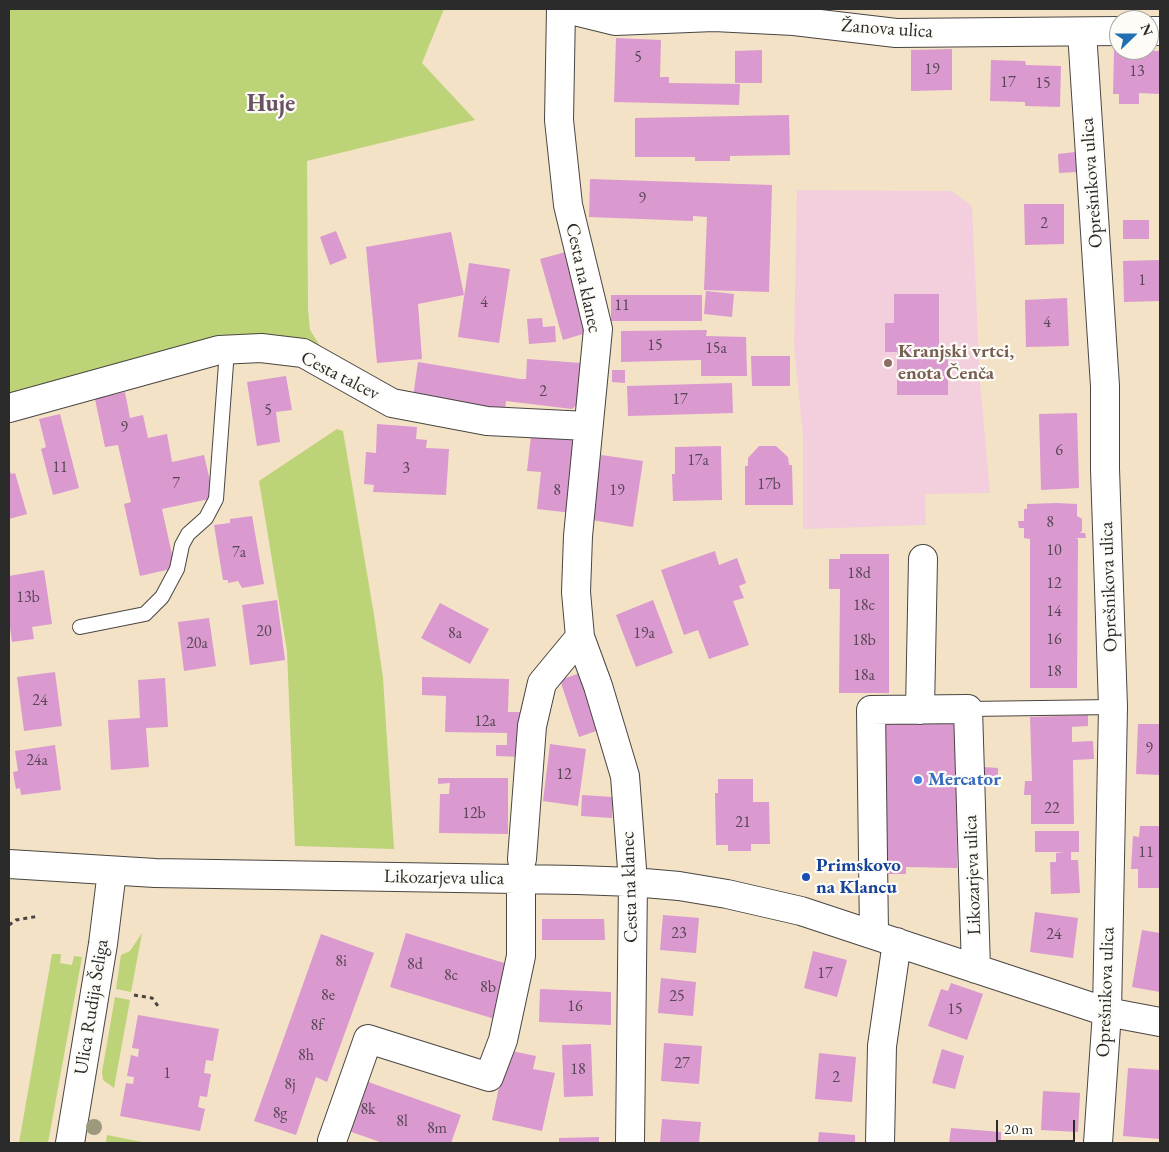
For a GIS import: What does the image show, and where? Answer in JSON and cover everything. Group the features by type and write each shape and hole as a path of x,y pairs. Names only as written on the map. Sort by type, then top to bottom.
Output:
{"street":[{"name":"Cesta na klanec","path":"560,9 559,120 568,205 598,329 587,426 578,536 576,592 580,637 598,686 625,776 633,882 630,1143"},
{"name":"Žanova ulica","path":"566,9 615,21 714,17 794,21 896,34 1109,31"},
{"name":"Oprešnikova ulica","path":"1082,32 1105,386 1105,469 1113,708 1107,1012 1098,1143"},
{"name":"Cesta talcev","path":"9,408 227,350 261,348 303,353 392,403 487,421 587,426"},
{"path":"920,710 923,559"},
{"path":"332,1141 368,1039 489,1077 502,1040 521,956 522,869 532,726 542,683 580,637"},
{"path":"880,1143 885,938 871,710 968,709"},
{"name":"Likozarjeva ulica","path":"968,709 976,969"},
{"name":"Likozarjeva ulica","path":"9,864 112,871 522,869 727,894 802,911 1107,1012 1160,1022"},
{"name":"Ulica Rudija Šeliga","path":"70,1143 103,944 112,871"}],"lane":[{"path":"80,627 144,614 162,597 177,570 182,545 188,534 206,518 216,498 227,350"},
{"path":"968,709 1113,708"}],"path":[{"path":"9,926 16,920 39,916"},
{"path":"134,995 152,998 158,1006"}],"shaded area":[{"name":"Kranjski vrtci, enota Čenča","path":"797,190 952,191 972,206 980,381 990,493 925,494 926,525 803,529 803,436 794,345"}],"green space":[{"path":"9,9 444,9 422,63 475,120 307,161 308,309 310,330 320,346 315,349 9,395"},
{"path":"337,429 343,431 383,678 394,849 295,846 287,651 259,481"},
{"path":"142,933 131,992 116,989 121,955 130,951"},
{"path":"52,954 61,954 60,963 72,965 74,956 82,957 48,1143 19,1143"},
{"path":"115,997 130,1000 114,1088 103,1080 102,1072"},
{"path":"107,1135 147,1143 106,1143"}],"building":[{"path":"616,38 661,40 660,77 669,77 669,83 740,84 739,105 614,102"},
{"path":"952,49 952,90 911,91 911,50"},
{"path":"762,50 762,83 735,83 735,51"},
{"path":"1160,51 1160,94 1139,93 1139,104 1119,104 1119,94 1113,94 1114,60 1159,60"},
{"path":"991,60 1025,61 1026,65 1061,66 1060,107 1025,106 1025,102 990,101"},
{"path":"789,115 790,155 730,156 730,161 695,161 695,157 635,157 635,118"},
{"path":"1075,152 1078,172 1059,173 1058,154"},
{"path":"590,179 772,185 769,292 704,290 707,217 693,216 693,221 589,217"},
{"path":"1024,204 1064,204 1064,244 1025,245"},
{"path":"1123,220 1149,220 1149,239 1123,239"},
{"path":"336,231 347,258 330,265 320,237"},
{"path":"451,232 464,295 418,304 422,359 377,363 366,247"},
{"path":"573,250 596,330 563,340 540,259"},
{"path":"1160,260 1160,301 1124,302 1123,261"},
{"path":"469,263 510,269 499,343 458,337"},
{"path":"706,291 734,294 732,317 704,314"},
{"path":"894,294 939,294 939,349 948,349 948,395 897,395 897,352 885,352 885,323 894,323"},
{"path":"611,295 702,295 702,321 611,321"},
{"path":"1067,298 1069,346 1026,347 1025,300"},
{"path":"542,318 543,327 555,326 556,342 529,344 527,319"},
{"path":"707,330 706,336 746,337 747,376 701,376 701,360 621,362 621,331"},
{"path":"751,356 790,356 790,386 752,386"},
{"path":"527,359 581,363 579,403 572,409 506,401 504,418 412,404 418,362 526,379"},
{"path":"612,370 625,370 625,383 612,382"},
{"path":"286,376 292,410 276,412 280,442 257,446 247,382"},
{"path":"732,383 733,413 628,416 627,386"},
{"path":"125,392 130,418 143,415 148,438 167,434 172,462 204,455 214,498 162,509 175,568 140,576 124,504 131,502 118,445 105,447 95,399"},
{"path":"1077,413 1079,488 1041,490 1039,414"},
{"path":"60,414 79,488 53,495 41,449 46,447 39,419"},
{"path":"377,424 417,427 416,439 427,440 426,448 449,449 446,495 373,492 374,485 364,484 366,452 376,453"},
{"path":"531,436 581,441 573,513 537,509 541,472 527,471"},
{"path":"721,446 722,500 673,501 672,474 675,474 675,447"},
{"path":"759,446 776,446 788,457 789,465 792,465 793,505 745,505 745,466 748,466 748,458"},
{"path":"601,455 643,461 633,527 592,520"},
{"path":"9,468 11,474 15,473 27,514 9,519"},
{"path":"1027,504 1077,504 1077,516 1082,519 1082,531 1080,533 1085,533 1086,538 1076,538 1078,539 1077,688 1030,688 1030,539 1024,538 1024,528 1019,528 1018,521 1024,521 1024,509 1027,509"},
{"path":"252,516 264,584 242,588 238,581 228,583 228,580 223,580 214,525 230,523 230,519"},
{"path":"715,551 719,565 737,558 746,583 739,586 744,598 733,601 749,645 709,659 698,630 684,635 661,570"},
{"path":"840,554 889,554 889,693 839,693 840,589 829,589 829,559 840,559"},
{"path":"44,570 52,624 32,627 34,639 12,642 9,620 9,576"},
{"path":"277,600 285,660 250,665 242,605"},
{"path":"653,600 673,653 636,667 616,615"},
{"path":"440,603 489,629 470,664 421,638"},
{"path":"209,618 216,666 184,671 178,622"},
{"path":"55,672 62,726 24,731 17,677"},
{"path":"583,672 602,729 579,737 560,680"},
{"path":"422,677 509,679 508,712 525,712 524,757 496,756 496,745 507,745 507,733 445,732 446,696 422,695"},
{"path":"165,678 168,727 146,728 149,767 111,770 108,720 140,718 138,680"},
{"path":"1088,715 1088,726 1072,727 1072,742 1093,741 1094,759 1073,760 1074,824 1031,824 1031,795 1024,795 1025,781 1032,781 1030,717"},
{"name":"Mercator","path":"881,721 956,721 957,868 906,867 906,874 876,874"},
{"path":"1138,724 1160,724 1160,775 1136,774"},
{"path":"550,744 586,749 578,806 543,801"},
{"path":"55,745 61,790 21,795 20,788 16,789 13,772 18,771 15,751"},
{"path":"983,767 998,768 998,778 982,778"},
{"path":"438,778 508,778 508,834 439,833 440,794 449,794 450,783 438,784"},
{"path":"718,779 753,779 753,802 769,802 770,844 751,844 751,851 728,851 728,845 716,845 715,793 718,793"},
{"path":"582,795 613,797 612,818 581,816"},
{"path":"1140,826 1160,826 1160,888 1138,888 1138,869 1131,869 1133,836 1139,837"},
{"path":"1035,831 1079,831 1079,852 1071,852 1071,860 1078,860 1080,893 1051,894 1050,862 1056,862 1056,853 1065,852 1035,852"},
{"path":"1035,912 1078,918 1073,958 1030,952"},
{"path":"663,915 699,918 696,953 660,950"},
{"path":"542,919 604,919 605,940 542,940"},
{"path":"1142,930 1160,933 1160,992 1132,987"},
{"path":"406,933 514,966 498,1020 390,987"},
{"path":"321,934 374,953 327,1082 316,1077 296,1135 254,1121"},
{"path":"813,951 847,960 837,997 804,988"},
{"path":"661,978 696,982 693,1016 658,1013"},
{"path":"951,983 983,994 967,1040 928,1026 941,989 948,991"},
{"path":"540,989 611,992 611,1025 539,1022"},
{"path":"138,1015 219,1029 213,1061 206,1060 204,1073 211,1074 207,1097 200,1096 198,1107 205,1109 200,1131 120,1116 126,1083 133,1084 134,1077 127,1076 131,1055 138,1057 139,1049 132,1048"},
{"path":"664,1043 702,1046 699,1084 661,1081"},
{"path":"591,1044 593,1096 564,1097 562,1045"},
{"path":"942,1049 964,1056 955,1089 932,1083"},
{"path":"507,1050 536,1056 533,1069 555,1073 542,1131 492,1120"},
{"path":"819,1053 856,1057 852,1102 815,1099"},
{"path":"1128,1068 1160,1070 1160,1139 1123,1136"},
{"path":"360,1079 461,1115 451,1143 383,1143 343,1129"},
{"path":"1043,1091 1080,1093 1078,1132 1041,1130"},
{"path":"662,1119 701,1122 699,1143 660,1143"},
{"path":"951,1128 1001,1132 1001,1143 949,1143"},
{"path":"819,1132 855,1135 855,1143 818,1143"},
{"path":"599,1137 599,1143 559,1143 559,1138"}],"place":[{"name":"Kranjski vrtci, enota Čenča","path":"888,363"},
{"name":"Mercator","path":"918,780"},
{"name":"Primskovo na Klancu","path":"806,877"}],"district":[{"name":"Huje","path":"271,104"}]}
